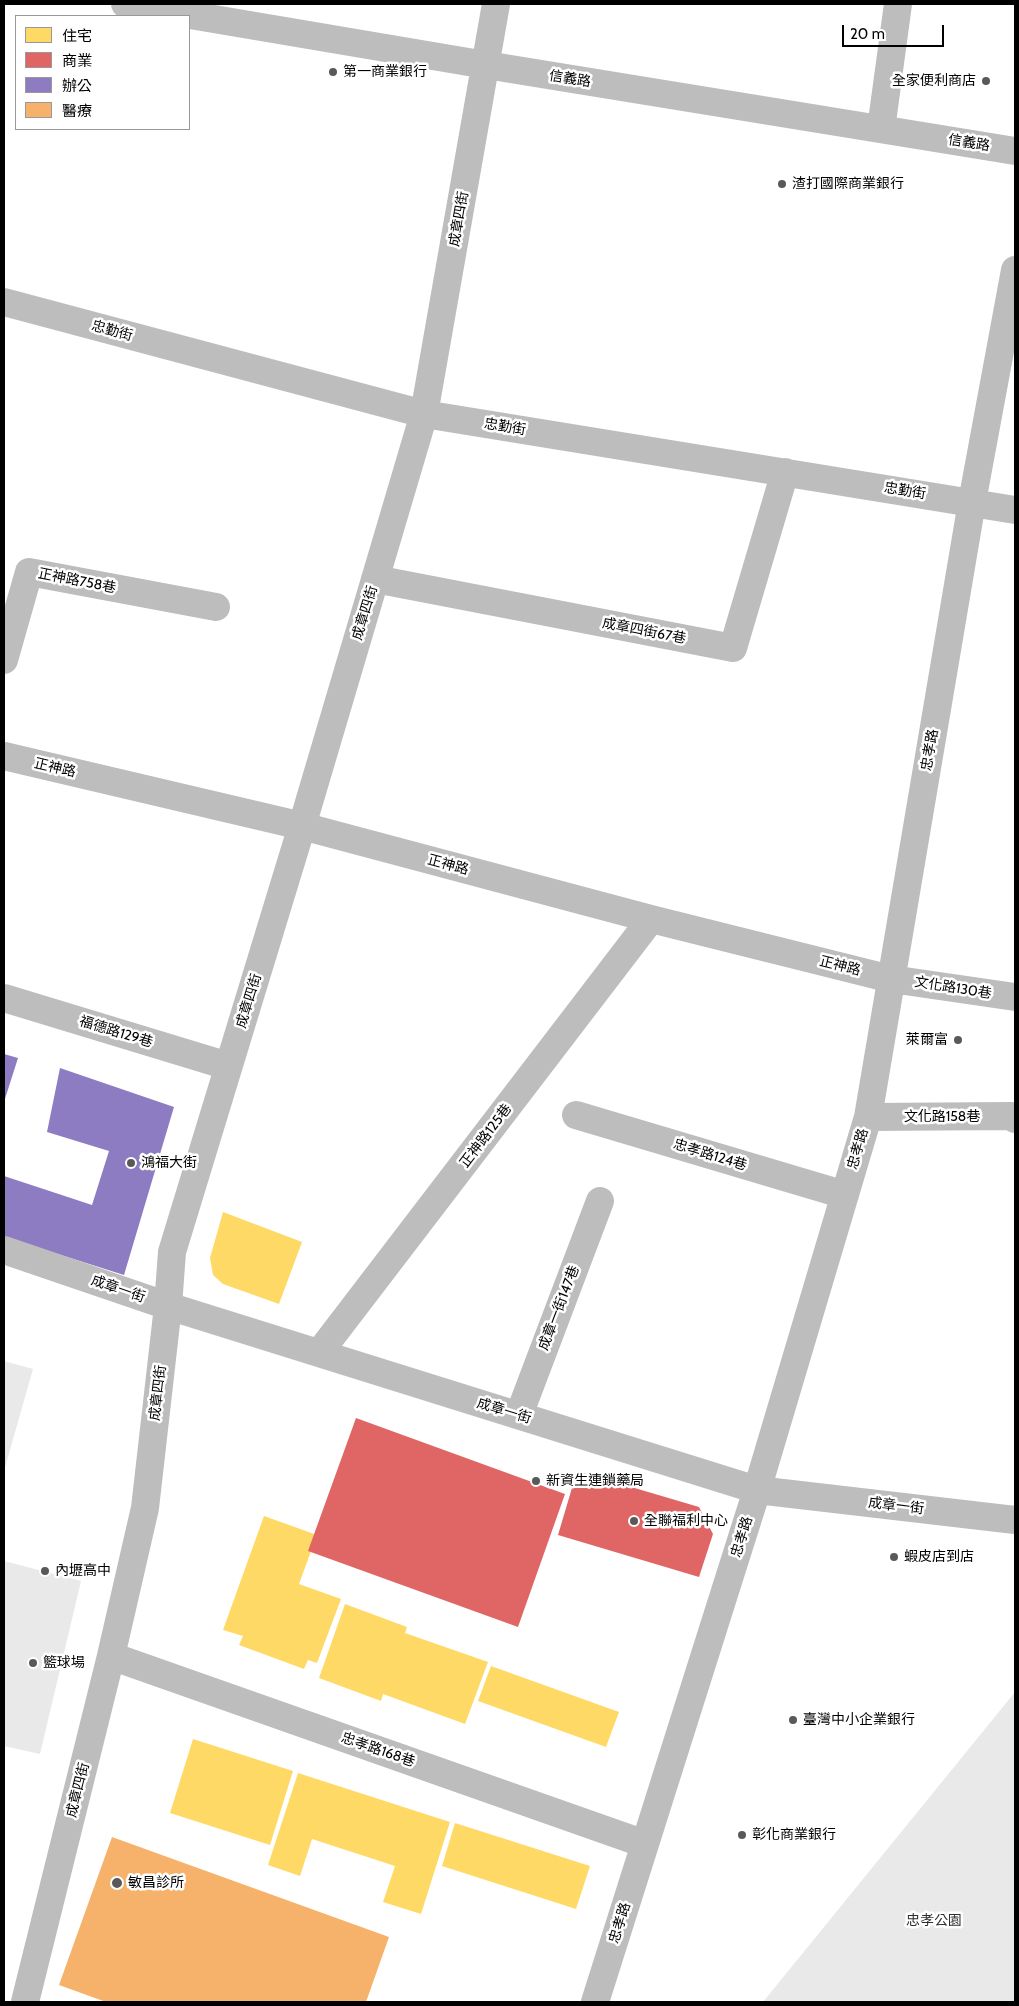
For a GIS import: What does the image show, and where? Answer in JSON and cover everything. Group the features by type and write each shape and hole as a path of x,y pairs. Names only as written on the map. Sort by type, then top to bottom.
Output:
{"street":[{"name":"信義路","path":"125,4 486,65 1015,150"},
{"name":"成章四街","path":"25,2002 111,1656 144,1508 168,1306 172,1252 302,826 424,414 496,4"},
{"path":"881,129 898,4"},
{"name":"忠孝路","path":"596,2002 757,1490 868,1117 972,502 1015,270"},
{"name":"忠勤街","path":"4,302 424,414 1015,510"},
{"name":"成章四街67巷","path":"375,579 733,648 785,472"},
{"name":"正神路758巷","path":"4,660 29,572 216,607"},
{"name":"正神路","path":"4,756 302,826 651,919 892,979"},
{"name":"正神路125巷","path":"319,1353 651,919"},
{"name":"文化路130巷","path":"892,979 1015,997"},
{"name":"福德路129巷","path":"4,998 228,1066"},
{"name":"忠孝路124巷","path":"576,1115 845,1195"},
{"name":"文化路158巷","path":"868,1117 1012,1116 1015,1119"},
{"name":"成章一街147巷","path":"519,1415 600,1201"},
{"name":"成章一街","path":"4,1250 168,1306 757,1490 1015,1520"},
{"name":"忠孝路168巷","path":"111,1656 645,1844"}],"green space":[{"path":"4,1361 33,1369 4,1471"},
{"name":"籃球場","path":"4,1561 81,1581 40,1754 4,1746"},
{"name":"忠孝公園","path":"1015,1692 1015,2002 763,2002"}],"building: 住宅":[{"path":"223,1212 302,1242 279,1304 223,1284 213,1275 210,1258"},
{"path":"264,1516 317,1535 299,1584 341,1599 317,1663 308,1660 304,1669 239,1645 243,1636 223,1630"},
{"path":"345,1604 407,1627 405,1633 488,1662 465,1724 383,1694 381,1701 319,1678"},
{"path":"491,1666 619,1712 606,1747 478,1701"},
{"path":"193,1739 293,1771 270,1845 170,1813"},
{"path":"298,1773 450,1822 421,1914 383,1902 395,1866 312,1839 300,1876 268,1865"},
{"path":"455,1823 590,1866 576,1909 442,1866"}],"building: 商業":[{"path":"356,1418 565,1494 518,1627 308,1551"},
{"name":"全聯福利中心","path":"577,1471 699,1507 713,1534 699,1577 558,1535"}],"building: 辦公":[{"path":"4,1054 18,1058 4,1102"},
{"name":"鴻福大街","path":"60,1068 174,1107 124,1275 4,1237 4,1176 92,1205 109,1151 47,1132"}],"building: 醫療":[{"path":"112,1837 389,1937 366,2002 106,2002 59,1985"}],"place":[{"name":"第一商業銀行","path":"333,72"},
{"name":"全家便利商店","path":"986,81"},
{"name":"渣打國際商業銀行","path":"782,184"},
{"name":"萊爾富","path":"958,1040"},
{"name":"鴻福大街","path":"131,1163"},
{"name":"新資生連鎖藥局","path":"536,1481"},
{"name":"全聯福利中心","path":"634,1521"},
{"name":"蝦皮店到店","path":"894,1557"},
{"name":"內壢高中","path":"45,1571"},
{"name":"籃球場","path":"33,1663"},
{"name":"臺灣中小企業銀行","path":"793,1720"},
{"name":"彰化商業銀行","path":"742,1835"},
{"name":"敏昌診所","path":"117,1883"}]}
